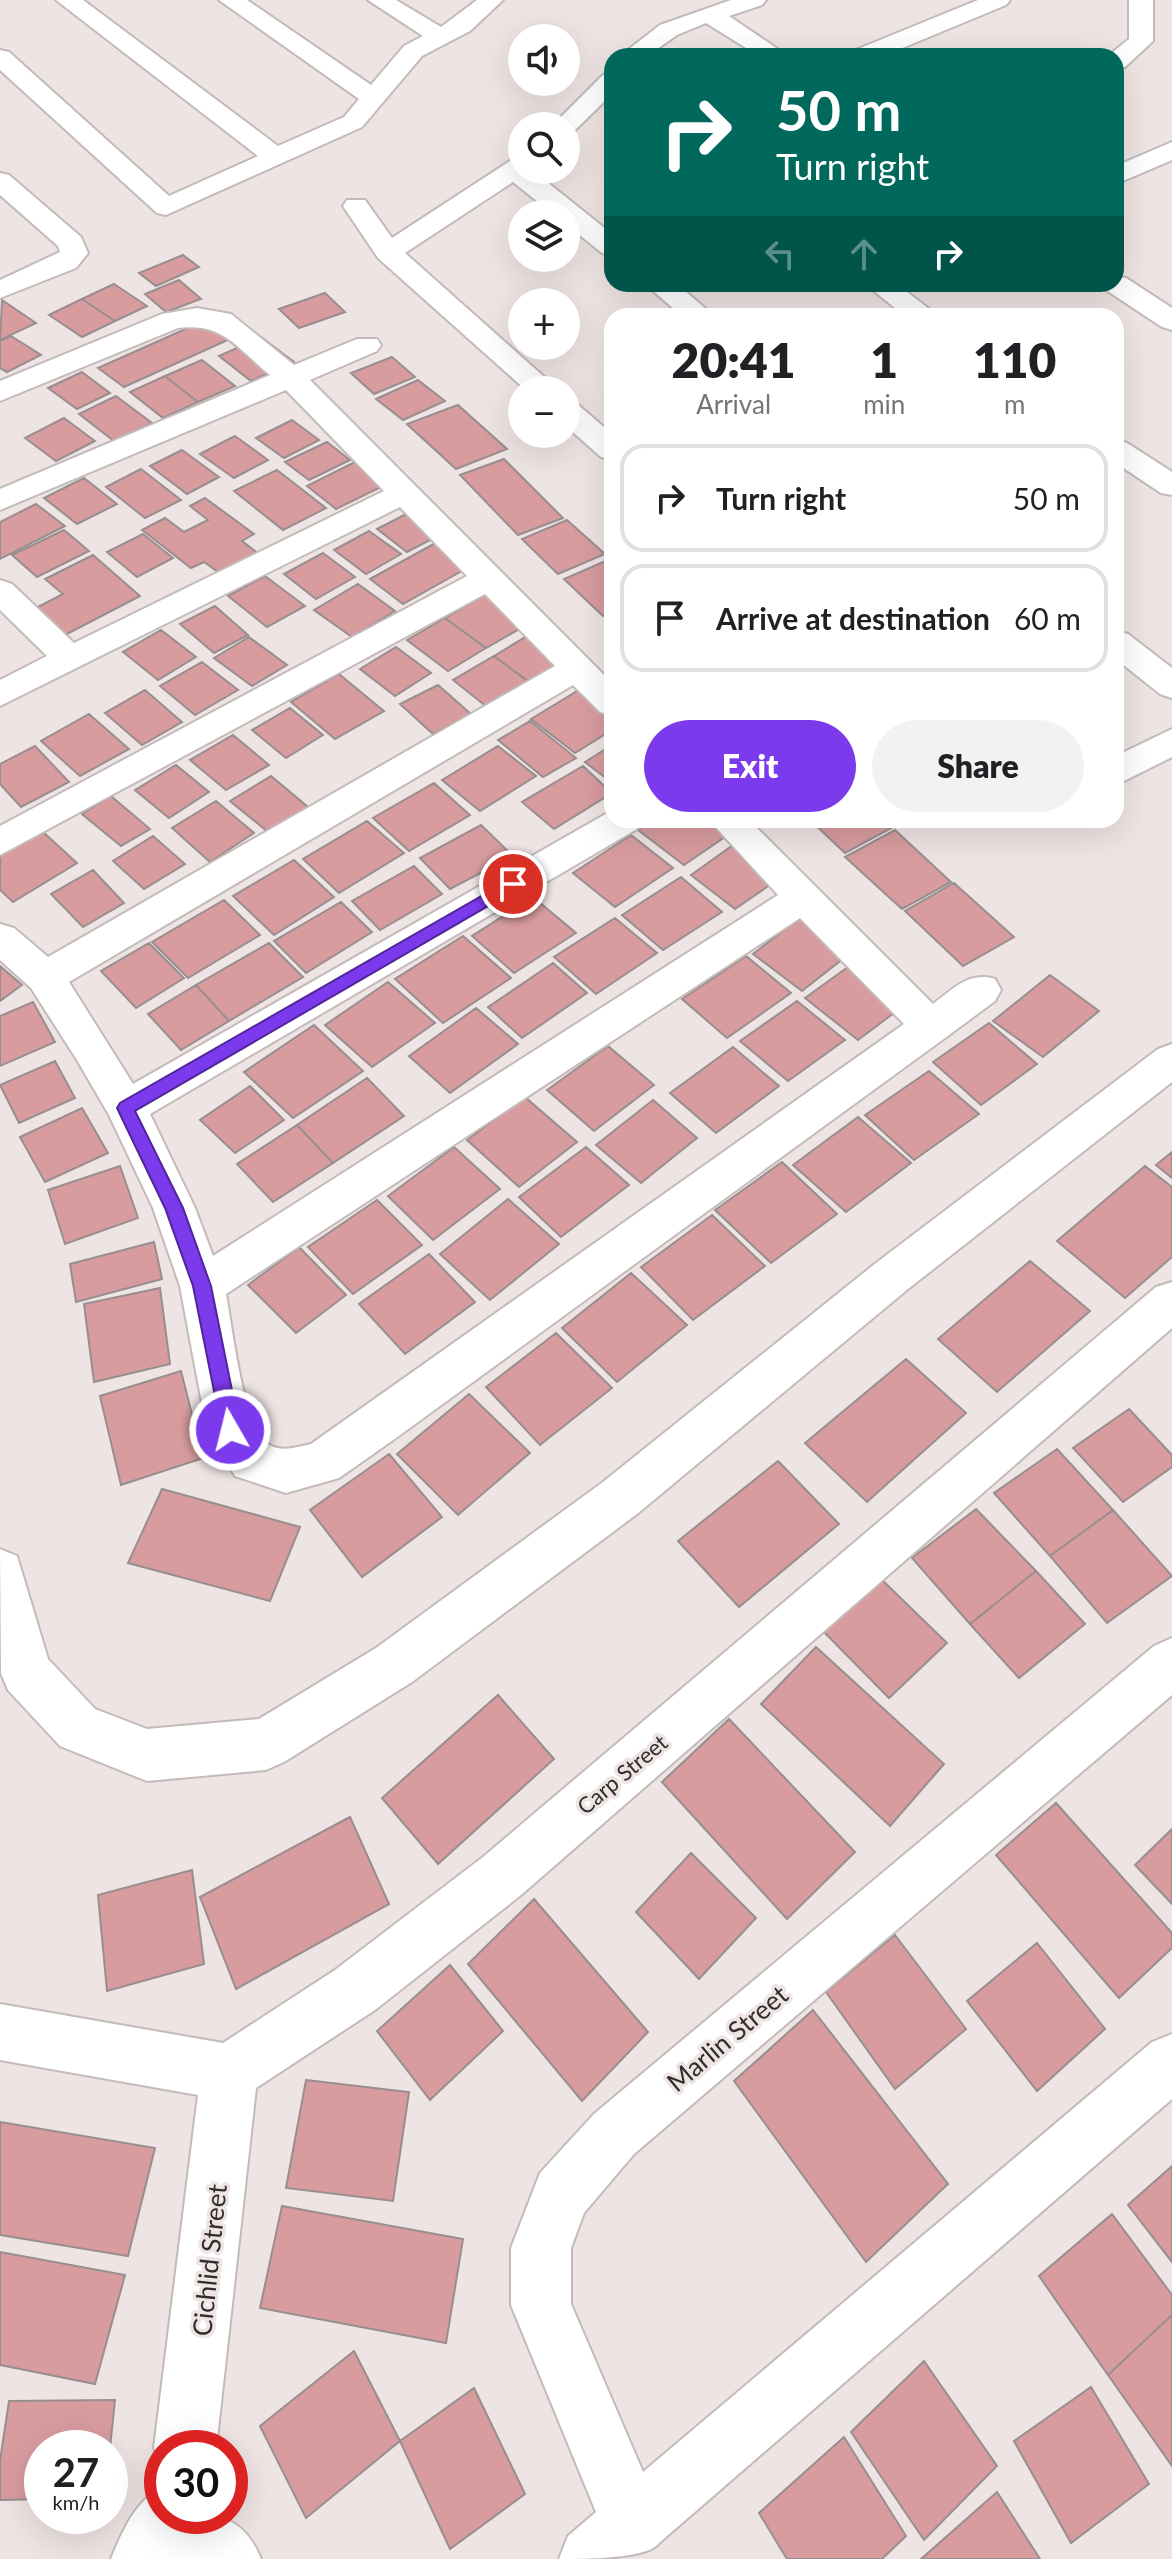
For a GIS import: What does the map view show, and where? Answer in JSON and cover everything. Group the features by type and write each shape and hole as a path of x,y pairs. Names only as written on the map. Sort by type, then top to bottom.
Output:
{"street":[{"path":"68,0 275,156"},
{"path":"231,0 372,97"},
{"path":"380,0 439,36"},
{"path":"0,57 166,207 353,122 368,108 372,97 413,51 462,26 491,0"},
{"path":"641,48 660,32 686,20 754,0"},
{"path":"881,48 998,0"},
{"path":"1124,55 1141,41 1141,0"},
{"path":"710,15 763,48"},
{"path":"580,113 604,92"},
{"path":"1124,172 1172,150"},
{"path":"388,252 508,175"},
{"path":"0,181 71,243 74,253 66,262 0,290"},
{"path":"538,184 604,240"},
{"path":"356,206 388,252 528,376"},
{"path":"1124,290 1157,314"},
{"path":"669,292 690,308"},
{"path":"890,292 913,308"},
{"path":"0,392 172,320 197,317 221,320 290,377 604,696"},
{"path":"0,500 367,345"},
{"path":"580,422 604,443"},
{"path":"1124,454 1172,486"},
{"path":"0,694 404,493"},
{"path":"0,842 489,578"},
{"path":"0,591 70,659"},
{"path":"1124,648 1172,686"},
{"path":"45,977 577,668"},
{"path":"1124,768 1172,741"},
{"path":"126,1108 610,828"},
{"path":"735,828 931,1027"},
{"path":"202,1286 803,897"},
{"path":"0,938 45,977 126,1108 174,1208 202,1286 230,1430 252,1461 286,1471 322,1463 981,990"},
{"path":"0,1572 26,1673 78,1728 147,1755 266,1744 394,1665 620,1498 892,1276 1172,1060"},
{"name":"Carp Street","path":"229,2072 355,1990 502,1876 1172,1301"},
{"name":"Marlin Street","path":"612,2542 541,2305 541,2248 561,2194 614,2134 1172,1663"},
{"path":"0,2032 229,2072"},
{"path":"612,2542 1172,2062"},
{"name":"Cichlid Street","path":"188,2430 229,2072"},
{"path":"169,2534 229,2559"}],"building":[{"path":"183,255 199,267 156,286 139,273"},
{"path":"179,280 201,299 166,312 145,294"},
{"path":"114,284 147,306 115,321 82,299"},
{"path":"325,293 345,312 299,328 279,309"},
{"path":"82,299 115,321 82,337 49,315"},
{"path":"2,300 36,323 0,340"},
{"path":"217,315 243,333 124,387 98,368"},
{"path":"11,336 41,355 7,372 0,368 0,341"},
{"path":"261,337 294,362 251,381 219,356"},
{"path":"392,357 415,377 374,394 351,373"},
{"path":"202,360 235,386 198,402 165,376"},
{"path":"82,372 110,393 77,409 48,388"},
{"path":"165,376 198,402 163,418 130,392"},
{"path":"418,380 445,401 403,420 376,399"},
{"path":"116,396 152,423 114,441 79,414"},
{"path":"458,405 507,449 456,469 407,424"},
{"path":"64,418 95,441 56,461 25,438"},
{"path":"292,420 319,440 284,458 256,438"},
{"path":"235,436 268,460 234,478 200,454"},
{"path":"327,442 350,460 309,480 285,462"},
{"path":"182,450 219,477 187,494 150,466"},
{"path":"504,459 563,518 518,535 460,475"},
{"path":"359,460 389,483 336,509 307,486"},
{"path":"141,469 181,500 145,518 106,487"},
{"path":"277,470 326,508 283,530 234,491"},
{"path":"84,478 117,504 77,524 44,498"},
{"path":"205,498 254,534 242,541 259,554 221,574 204,562 191,568 142,530 165,518 184,532 208,520 190,506"},
{"path":"36,504 65,526 0,559 0,522"},
{"path":"414,510 445,532 407,552 377,529"},
{"path":"567,520 604,554 558,574 522,539"},
{"path":"64,530 89,551 37,577 12,555"},
{"path":"369,531 401,554 366,574 334,550"},
{"path":"143,534 173,558 137,577 107,552"},
{"path":"450,535 483,559 403,604 370,579"},
{"path":"323,553 355,577 316,599 284,574"},
{"path":"93,555 140,596 65,635 34,609 63,594 45,579"},
{"path":"604,562 604,616 603,616 564,579"},
{"path":"265,576 305,606 267,627 228,596"},
{"path":"358,584 395,611 352,637 314,610"},
{"path":"495,589 537,619 486,648 445,618"},
{"path":"215,606 248,635 214,653 180,624"},
{"path":"445,618 486,648 448,671 407,640"},
{"path":"161,630 196,657 158,680 123,652"},
{"path":"537,630 572,656 529,682 494,656"},
{"path":"249,637 287,665 252,686 214,658"},
{"path":"396,647 431,673 395,696 360,669"},
{"path":"494,656 529,682 487,707 453,680"},
{"path":"202,662 238,690 195,715 160,686"},
{"path":"339,674 384,711 335,739 291,702"},
{"path":"438,685 471,714 433,734 400,704"},
{"path":"587,685 604,698 604,735 575,753 531,719"},
{"path":"145,690 182,722 142,745 105,713"},
{"path":"290,708 323,735 286,758 252,730"},
{"path":"89,714 129,749 80,776 41,741"},
{"path":"530,721 576,758 543,777 498,740"},
{"path":"233,735 269,765 226,790 190,760"},
{"path":"35,746 69,782 21,807 0,784 0,764"},
{"path":"498,746 536,776 480,811 442,780"},
{"path":"604,750 604,777 585,762"},
{"path":"176,765 209,792 169,818 135,790"},
{"path":"583,766 604,786 604,798 554,829 522,802"},
{"path":"271,776 308,807 268,832 230,801"},
{"path":"434,783 470,815 409,851 373,818"},
{"path":"111,796 150,829 121,846 82,814"},
{"path":"216,801 254,833 210,862 172,828"},
{"path":"367,821 404,853 339,893 303,859"},
{"path":"481,825 513,856 450,889 420,858"},
{"path":"641,828 738,828 684,865 638,830"},
{"path":"818,828 891,828 845,853"},
{"path":"895,830 951,882 902,909 845,857"},
{"path":"42,831 77,863 13,902 0,890 0,856"},
{"path":"631,835 673,868 615,907 573,873"},
{"path":"747,835 793,869 735,909 691,875"},
{"path":"153,836 185,864 144,889 113,861"},
{"path":"294,860 334,897 274,935 233,896"},
{"path":"414,866 442,894 380,930 352,901"},
{"path":"93,870 124,903 83,927 51,894"},
{"path":"681,877 722,912 663,950 622,915"},
{"path":"954,883 1014,937 963,966 905,911"},
{"path":"533,897 576,933 514,973 472,936"},
{"path":"224,900 260,935 188,978 152,942"},
{"path":"341,902 372,932 306,973 274,941"},
{"path":"809,911 858,947 802,991 753,954"},
{"path":"615,918 657,953 596,994 554,957"},
{"path":"463,936 511,978 443,1023 395,979"},
{"path":"149,943 184,978 136,1008 101,971"},
{"path":"269,943 303,977 229,1021 196,985"},
{"path":"866,954 918,995 858,1040 805,998"},
{"path":"746,956 791,993 727,1038 682,999"},
{"path":"553,963 587,993 522,1038 488,1007"},
{"path":"0,966 22,985 0,1001"},
{"path":"1050,975 1099,1011 1043,1057 993,1021"},
{"path":"388,982 435,1023 372,1067 325,1025"},
{"path":"196,985 229,1021 181,1050 148,1014"},
{"path":"797,1001 845,1040 788,1081 740,1041"},
{"path":"33,1002 55,1042 0,1066 0,1016"},
{"path":"476,1008 518,1044 450,1093 409,1056"},
{"path":"989,1023 1037,1064 981,1105 933,1062"},
{"path":"314,1025 363,1071 293,1118 244,1072"},
{"path":"608,1046 654,1085 594,1131 547,1090"},
{"path":"733,1047 779,1086 716,1133 670,1093"},
{"path":"55,1061 75,1098 19,1123 0,1085"},
{"path":"929,1071 979,1114 914,1160 865,1115"},
{"path":"367,1078 404,1116 333,1163 297,1125"},
{"path":"250,1086 284,1120 235,1153 200,1120"},
{"path":"525,1097 577,1142 519,1187 467,1140"},
{"path":"653,1100 697,1138 641,1183 596,1145"},
{"path":"82,1108 108,1153 45,1182 20,1137"},
{"path":"858,1117 911,1163 846,1212 793,1165"},
{"path":"297,1125 333,1163 273,1202 237,1164"},
{"path":"454,1147 500,1189 433,1240 388,1196"},
{"path":"586,1147 629,1185 561,1237 519,1197"},
{"path":"1172,1152 1172,1178 1156,1165"},
{"path":"782,1162 837,1214 771,1263 715,1210"},
{"path":"120,1166 138,1218 65,1244 48,1190"},
{"path":"1145,1166 1172,1187 1172,1257 1125,1298 1057,1241"},
{"path":"508,1199 559,1244 490,1300 440,1254"},
{"path":"377,1200 422,1245 353,1294 308,1247"},
{"path":"712,1215 765,1266 693,1320 641,1267"},
{"path":"154,1242 162,1279 76,1302 70,1264"},
{"path":"299,1247 346,1295 296,1333 248,1285"},
{"path":"429,1254 475,1302 405,1354 359,1304"},
{"path":"1030,1261 1090,1311 997,1392 938,1339"},
{"path":"631,1273 687,1325 617,1382 562,1328"},
{"path":"160,1288 170,1364 94,1382 84,1304"},
{"path":"556,1333 612,1388 540,1445 486,1387"},
{"path":"906,1359 966,1413 867,1502 805,1443"},
{"path":"181,1371 203,1458 121,1485 100,1396"},
{"path":"469,1394 530,1453 458,1515 397,1454"},
{"path":"1129,1409 1172,1455 1172,1467 1123,1502 1073,1448"},
{"path":"1057,1449 1113,1510 1050,1556 994,1493"},
{"path":"389,1454 442,1517 362,1577 310,1510"},
{"path":"778,1461 839,1524 739,1607 678,1541"},
{"path":"162,1489 300,1527 270,1601 128,1563"},
{"path":"976,1509 1036,1571 970,1624 912,1558"},
{"path":"1113,1510 1172,1576 1107,1623 1050,1556"},
{"path":"1036,1571 1085,1624 1019,1678 970,1624"},
{"path":"879,1577 947,1643 889,1698 821,1629"},
{"path":"816,1647 944,1764 890,1826 761,1704"},
{"path":"498,1695 554,1759 438,1864 382,1798"},
{"path":"729,1719 855,1852 787,1919 662,1782"},
{"path":"1056,1803 1172,1933 1172,1948 1119,1998 996,1855"},
{"path":"350,1817 389,1904 236,1989 200,1897"},
{"path":"1172,1829 1172,1904 1135,1865"},
{"path":"691,1853 756,1918 699,1979 636,1912"},
{"path":"192,1870 204,1964 107,1991 98,1895"},
{"path":"534,1899 648,2032 582,2101 468,1964"},
{"path":"895,1935 966,2029 895,2089 826,1992"},
{"path":"1037,1943 1105,2029 1037,2091 967,2001"},
{"path":"450,1965 503,2031 430,2100 377,2031"},
{"path":"813,2010 948,2184 866,2262 734,2081"},
{"path":"306,2080 409,2092 393,2201 286,2188"},
{"path":"0,2122 155,2148 128,2256 0,2235"},
{"path":"1172,2166 1172,2262 1128,2205"},
{"path":"282,2206 463,2239 446,2343 260,2308"},
{"path":"1112,2214 1172,2295 1172,2315 1108,2375 1039,2276"},
{"path":"0,2252 125,2275 95,2384 0,2365"},
{"path":"1172,2315 1172,2466 1108,2375"},
{"path":"354,2351 400,2441 306,2518 260,2426"},
{"path":"924,2361 997,2466 924,2540 851,2432"},
{"path":"1091,2387 1149,2484 1071,2543 1014,2441"},
{"path":"474,2388 525,2494 450,2549 400,2441"},
{"path":"115,2400 112,2430 24,2430 24,2499 0,2500 0,2461 9,2401"},
{"path":"844,2437 906,2536 882,2559 787,2559 759,2513"},
{"path":"997,2492 1040,2559 921,2559"}],"route":[{"path":"230,1430 221,1370 202,1286 174,1208 126,1108 513,884"}]}
